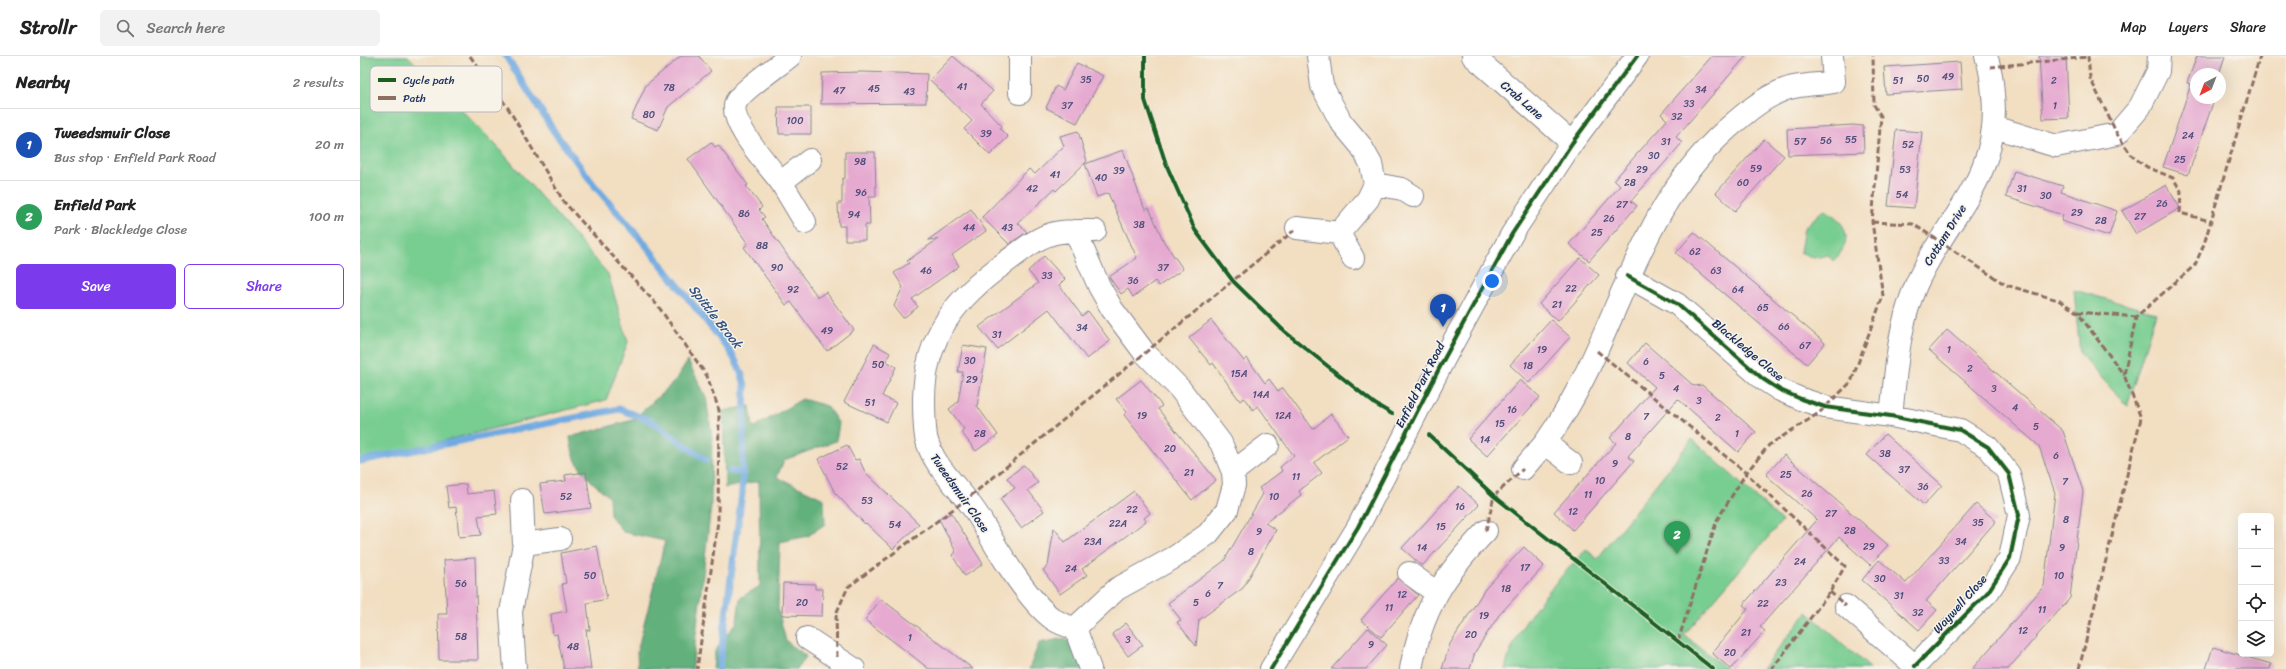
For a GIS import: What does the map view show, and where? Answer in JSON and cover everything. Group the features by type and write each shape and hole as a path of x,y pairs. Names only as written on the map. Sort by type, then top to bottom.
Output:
{"street":[{"path":"790,56 741,95 734,109 737,124 781,182 805,222"},
{"path":"1020,56 1020,93"},
{"path":"1318,56 1322,86 1341,122 1361,146 1370,164 1375,184 1368,199 1339,233"},
{"name":"Crab Lane","path":"1473,56 1572,143"},
{"name":"Enfield Park Road","path":"1271,669 1358,527 1444,359 1512,234 1572,143 1637,56"},
{"path":"1523,469 1545,443 1573,401 1597,351 1627,276 1654,223 1674,189 1718,137 1754,107 1782,90 1834,82 1832,56"},
{"name":"Cottam Drive","path":"1891,416 1899,345 1906,312 1928,261 1979,179 1989,153 1994,126 1990,67 1986,56"},
{"path":"1994,126 2056,146 2117,134 2140,107 2158,71 2159,56"},
{"path":"781,182 810,160"},
{"path":"1375,184 1402,189 1413,196"},
{"path":"1297,228 1339,233"},
{"name":"Tweedsmuir Close","path":"1085,231 1099,286 1112,309 1144,352 1180,389 1221,443 1233,472 1234,485 1231,498 1218,522 1208,534 1175,557 1117,589 1075,628 1053,619 1037,604 1000,552 974,508 939,464 926,437 924,405 926,372 933,344 956,307 982,281 1027,246 1055,233 1085,231"},
{"path":"1339,233 1353,258"},
{"name":"Blackledge Close","path":"1627,276 1677,304 1763,379 1780,390 1800,400 1825,407 1891,416"},
{"name":"Waywell Close","path":"1846,606 1915,668 1988,592 2010,558 2020,515 2009,474 1988,447 1960,430 1891,416"},
{"path":"1545,443 1571,462"},
{"path":"1233,472 1268,445"},
{"path":"515,669 511,612 524,544 522,500"},
{"path":"1411,669 1423,621 1437,593 1458,560 1486,531"},
{"path":"524,544 560,539"},
{"path":"1409,573 1437,593"},
{"path":"1075,628 1090,669"},
{"path":"807,638 854,669"}],"green space":[{"path":"360,56 408,56 418,66 370,66 370,112 463,112 494,143 608,274 628,342 606,400 360,462"},
{"path":"1824,209 1838,220 1843,226 1845,232 1846,239 1844,246 1840,254 1833,261 1828,255 1814,258 1800,252 1804,228"},
{"path":"2074,290 2156,313 2127,406 2080,354"},
{"path":"688,361 706,397 712,437 711,506 692,669 638,669 637,652 665,541 623,532 610,515 609,497 582,471 574,457 570,437 633,420 674,382"},
{"path":"802,399 827,406 839,424 836,441 784,460 777,477 824,499 825,524 808,536 780,542 778,610 786,641 806,656 797,669 713,669 715,651 737,622 740,598 760,586 759,481 725,488 723,411 750,406 753,428"},
{"path":"1692,439 1782,521 1684,635 1727,669 1505,669 1510,652 1518,635 1538,604 1586,549 1597,559"},
{"path":"1807,612 1871,669 1762,669"},
{"path":"1065,638 1079,652 1087,669 1029,669 1039,643"}],"building":[{"path":"681,56 699,56 711,71 668,107 658,130 631,119 646,85"},
{"path":"953,56 993,91 981,104 1002,126 1000,129 1008,137 990,155 964,129 972,121 930,80"},
{"path":"1712,56 1746,56 1676,137 1682,143 1631,201 1637,206 1589,261 1569,244 1620,186 1614,180 1667,120 1661,114"},
{"path":"2039,56 2066,56 2069,118 2043,119"},
{"path":"2197,56 2225,56 2221,68 2193,68"},
{"path":"1960,62 1962,89 1886,94 1884,67"},
{"path":"1077,63 1103,76 1077,123 1046,108 1056,86 1063,90"},
{"path":"861,72 927,74 926,103 821,104 822,73"},
{"path":"2190,75 2190,84 2187,83"},
{"path":"2190,87 2190,104 2213,104 2188,175 2163,167"},
{"path":"778,107 811,107 811,134 779,134"},
{"path":"1853,125 1863,126 1864,152 1788,155 1787,129"},
{"path":"1896,130 1922,132 1914,208 1888,206"},
{"path":"1078,131 1087,161 1056,191 1054,189 1018,223 1027,232 1009,244 982,217 1029,169 1035,174 1064,146 1060,136"},
{"path":"1764,139 1784,156 1735,211 1716,193"},
{"path":"711,142 715,147 718,145 748,185 746,186 762,207 759,210 765,217 762,219 818,297 826,292 854,330 827,351 791,302 786,305 759,268 744,247 748,244 688,159"},
{"path":"1123,150 1145,210 1149,208 1164,242 1183,269 1159,286 1155,281 1133,297 1128,289 1121,294 1109,277 1137,258 1108,193 1097,197 1085,164"},
{"path":"845,152 875,152 876,197 869,197 870,225 865,225 865,240 845,240 845,226 839,226 838,203 842,203 842,179 845,178"},
{"path":"2014,171 2063,186 2061,192 2117,211 2109,236 2061,221 2063,215 2006,197"},
{"path":"2166,185 2180,208 2136,234 2122,211"},
{"path":"971,209 986,231 952,255 959,266 912,299 918,307 903,318 894,306 903,287 894,273 909,263 907,261 938,239 928,240"},
{"path":"1694,232 1825,343 1807,364 1676,253"},
{"path":"1044,256 1065,279 1059,285 1082,316 1088,311 1110,341 1087,359 1049,309 997,349 979,327 1038,283 1028,271"},
{"path":"1580,258 1599,275 1558,321 1539,304"},
{"path":"1211,320 1244,361 1247,358 1265,383 1269,379 1278,391 1283,388 1313,429 1331,414 1348,436 1314,463 1322,473 1299,491 1301,495 1265,523 1276,530 1243,588 1199,620 1196,646 1177,622 1181,620 1168,603 1224,561 1263,494 1259,488 1282,471 1280,467 1294,456 1258,406 1253,410 1244,398 1240,401 1213,363 1211,365 1189,338"},
{"path":"1551,320 1570,337 1529,383 1510,365"},
{"path":"1947,330 2063,431 2083,491 2070,598 2008,669 1972,669 2044,586 2055,493 2039,446 1929,350"},
{"path":"1645,343 1694,386 1702,385 1756,432 1738,452 1678,399 1628,456 1634,461 1573,530 1554,512 1616,443 1610,438 1655,387 1628,363"},
{"path":"874,344 890,353 886,361 896,367 882,396 896,403 887,422 844,402"},
{"path":"963,345 987,349 977,406 998,435 976,451 961,432 964,429 949,409 958,402 963,372 958,372"},
{"path":"1141,380 1162,406 1158,409 1216,480 1192,500 1124,415 1127,412 1116,399"},
{"path":"1520,380 1540,397 1487,456 1468,439"},
{"path":"1885,434 1942,485 1924,505 1867,455"},
{"path":"847,445 855,460 859,459 865,472 919,524 893,549 866,523 865,524 835,493 818,459"},
{"path":"1784,455 1888,545 1870,565 1839,537 1760,627 1765,631 1731,669 1712,653 1748,609 1743,605 1817,520 1766,475"},
{"path":"1024,465 1038,483 1028,490 1044,511 1021,528 1000,499 1015,488 1007,478"},
{"path":"586,472 591,508 545,514 540,484 566,481 565,475"},
{"path":"466,484 467,494 494,491 497,514 478,516 481,535 459,537 456,507 449,508 446,486"},
{"path":"1459,486 1479,505 1422,566 1402,548"},
{"path":"1134,491 1150,513 1144,518 1146,521 1082,569 1087,575 1060,594 1043,570 1048,566 1054,528 1065,542"},
{"path":"1976,504 1996,521 1926,601 1937,610 1919,630 1862,580 1879,560 1906,583"},
{"path":"951,513 983,564 965,576 952,555 956,552 939,519"},
{"path":"597,546 607,599 587,603 590,630 586,630 591,669 564,669 557,634 553,635 551,614 567,611 562,584 566,583 561,553"},
{"path":"1524,547 1544,566 1499,615 1475,652 1470,669 1442,669 1450,644 1485,589"},
{"path":"475,558 478,660 439,660 438,614 447,614 444,560"},
{"path":"1398,578 1418,595 1381,637 1361,620"},
{"path":"783,583 815,584 815,589 823,589 822,616 782,615"},
{"path":"881,599 973,669 929,669 865,620"},
{"path":"1126,623 1143,645 1128,656 1112,634"},
{"path":"1368,628 1387,645 1366,669 1331,669"},
{"path":"2213,647 2238,654 2238,657 2247,657 2271,664 2270,669 2206,669"}],"waterway":[{"name":"Spittle Brook","path":"506,56 555,133 594,185 645,244 727,347 736,361 742,375 745,386 742,493 719,669"},
{"path":"360,461 619,409 651,421 706,460"},
{"path":"730,471 743,473"}],"marked path":[{"path":"470,56 477,66"},
{"path":"1678,641 1717,520 1746,473 1769,445 1819,413 1851,382 1883,296 1872,222 1881,116 1874,105 1873,56"},
{"path":"2088,56 2090,78 2117,134 2132,156 2147,167 2173,178 2181,191 2180,213 2210,221"},
{"path":"2079,669 2141,418 2124,375 2136,317 2195,265 2204,244 2260,56"},
{"path":"1990,67 2088,57"},
{"path":"502,100 564,202 658,306 707,376 719,410 718,521 697,669"},
{"path":"1872,222 1913,224 2006,285 2058,300 2077,312 2124,375"},
{"path":"837,657 836,614 848,587 967,499 1297,228"},
{"path":"2077,312 2136,317"},
{"path":"1597,351 1746,473 1845,566 1830,592 1772,669"},
{"path":"1486,531 1494,496 1523,469"},
{"path":"1830,592 1846,606"}],"cycle path":[{"path":"1145,56 1145,100 1166,164 1195,230 1233,281 1284,331 1375,404 1392,414"},
{"path":"1271,669 1358,527 1444,359 1512,234 1572,143 1637,56"},
{"path":"1627,276 1677,304 1763,379 1780,390 1825,407 1891,416 1960,430 1988,447 2009,474 2019,515 2010,558 1988,592 1915,666"},
{"path":"1429,435 1494,496 1713,669"}],"place":[{"name":"Tweedsmuir Close","path":"1443,327"},
{"name":"Enfield Park","path":"1677,554"}]}
